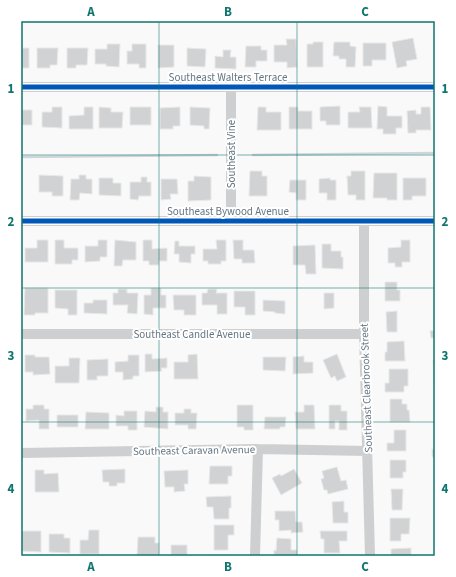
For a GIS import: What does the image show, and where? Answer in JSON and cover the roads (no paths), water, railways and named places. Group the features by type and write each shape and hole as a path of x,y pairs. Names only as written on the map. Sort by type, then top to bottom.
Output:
{"street":[{"name":"Southeast Walters Terrace","path":"21,87 435,87"},
{"name":"Southeast Vine","path":"231,88 231,221"},
{"name":"Southeast Bywood Avenue","path":"21,221 435,221"},
{"name":"Southeast Clearbrook Street","path":"364,221 364,334 370,556"},
{"name":"Southeast Candle Avenue","path":"21,334 364,334"},
{"name":"Southeast Caravan Avenue","path":"21,453 258,450 368,451"},
{"path":"255,556 258,450"}],"waterway":[{"path":"253,155 435,153"},
{"path":"21,157 217,155"}]}
